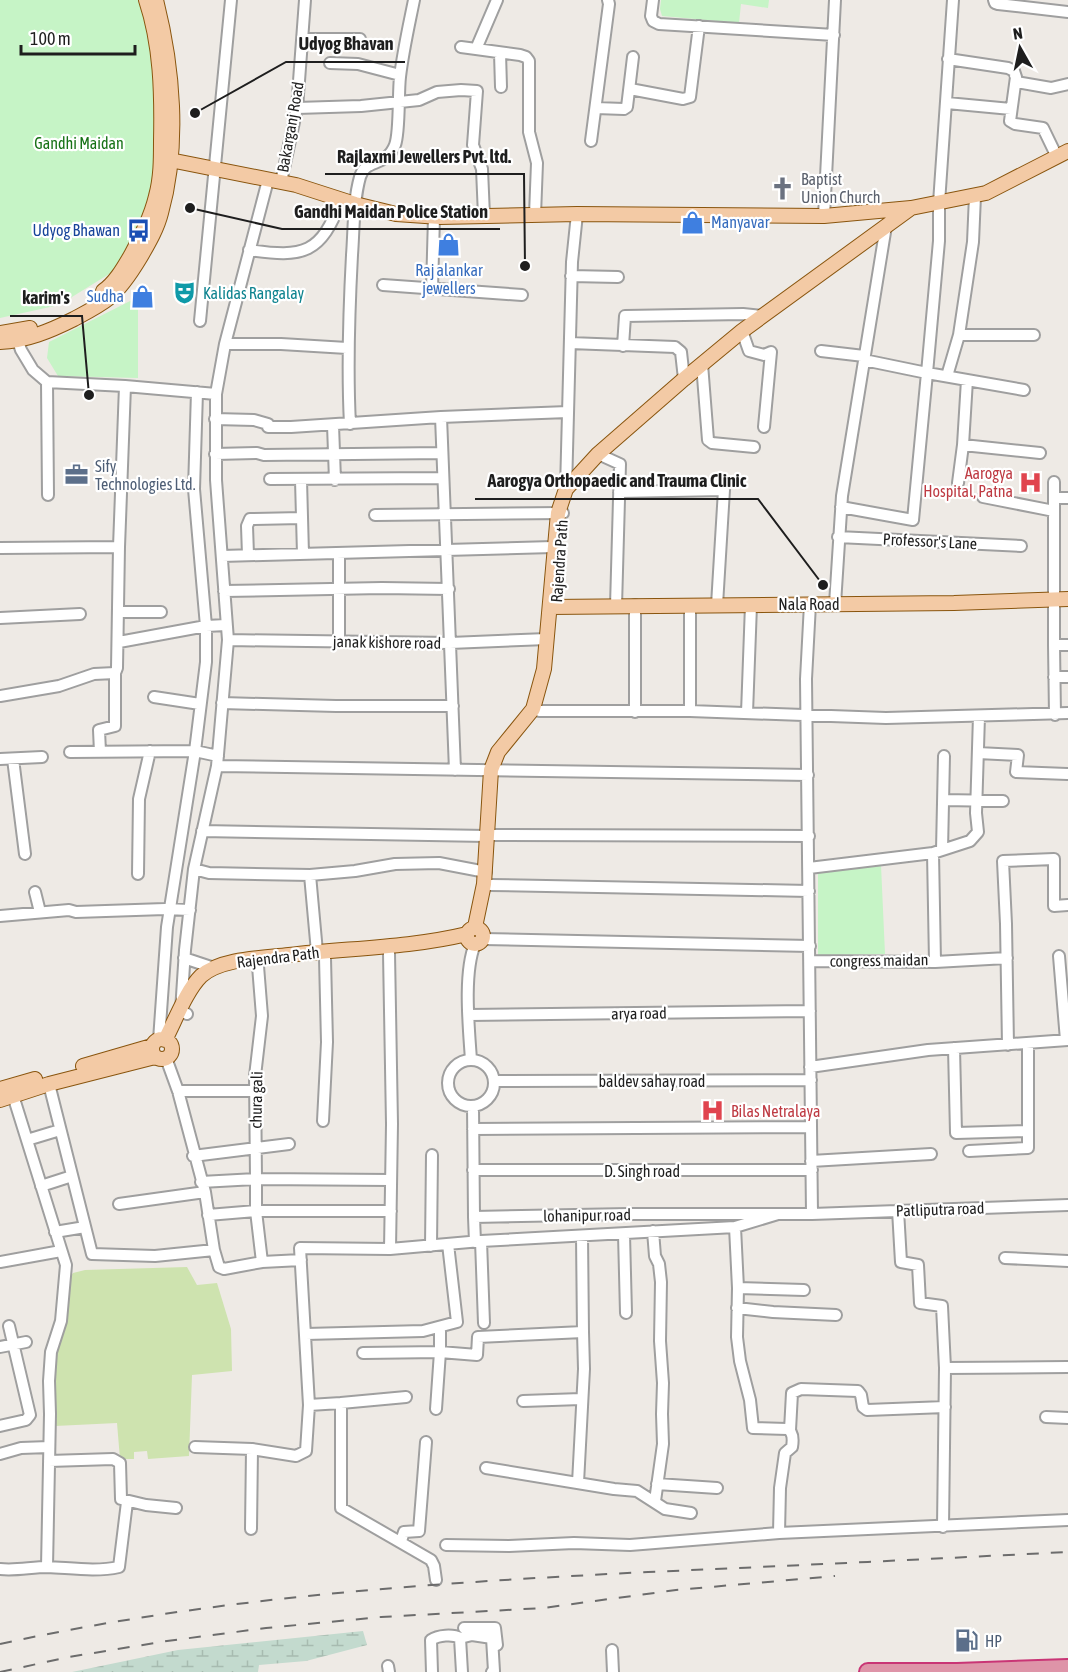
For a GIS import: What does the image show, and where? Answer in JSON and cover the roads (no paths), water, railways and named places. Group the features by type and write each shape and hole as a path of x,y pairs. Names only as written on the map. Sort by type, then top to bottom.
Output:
{"highway":[{"path":"868,1672 1068,1668"}],"main road":[{"path":"146,0 152,19 160,67 165,159"},
{"path":"0,342 60,317 106,289 126,265 144,231 157,194 165,159 172,95 165,37 156,0"},
{"path":"165,159 296,185 341,200 396,214 434,217 577,214 824,216 911,208 975,196 997,188 1063,154"},
{"path":"560,511 566,489 598,454 684,379 742,331 911,208"},
{"path":"0,333 16,336"},
{"name":"Rajendra Path","path":"475,936 488,878 494,770 498,752 533,709 548,670 547,639 553,607 553,547 560,511"},
{"name":"Rajendra Path","path":"494,770 539,711 548,670 560,511"},
{"name":"Nala Road","path":"553,607 1068,599"},
{"name":"Rajendra Path","path":"161,1048 207,981 229,970 321,955 475,936"},
{"name":"Rajendra Path","path":"184,1012 193,987 202,976 214,968 247,960 389,952 475,936"},
{"path":"6,1093 49,1084 161,1048"},
{"path":"6,1093 161,1048"}],"street":[{"path":"200,321 231,0"},
{"name":"Bakarganj Road","path":"184,1012 184,958 189,910 194,869 217,761 228,640 215,454 216,394 225,344 249,250 297,108 305,0"},
{"path":"350,424 347,348 355,204 363,169 386,159 396,142 400,75 414,0"},
{"path":"476,49 497,0"},
{"path":"591,141 608,0"},
{"path":"652,0 653,21 659,24 834,35"},
{"path":"824,216 835,0"},
{"path":"841,507 913,520 939,241 939,203 953,0"},
{"path":"994,0 998,4 1068,12"},
{"path":"630,89 683,99 690,97 699,26"},
{"path":"302,39 360,39"},
{"path":"461,47 526,57 531,67 529,132 537,162 534,215"},
{"path":"500,53 501,87"},
{"path":"596,108 624,109 629,104 633,57"},
{"path":"948,59 1008,68 1014,71 1016,82 1010,117 1012,123 1043,128 1063,154"},
{"path":"330,63 358,64 400,75"},
{"path":"1016,82 1051,88 1068,84"},
{"path":"297,108 361,106 418,100 437,92 461,90 477,92 473,145 482,169 484,216"},
{"path":"947,103 1011,109"},
{"path":"947,376 959,335 973,242 975,196"},
{"path":"249,250 282,255 300,253 329,230 341,200"},
{"path":"566,489 571,276 577,214"},
{"path":"432,289 434,217"},
{"path":"835,604 841,507 886,226"},
{"path":"571,276 618,277"},
{"path":"383,285 522,295"},
{"path":"623,345 625,316 743,314 762,316"},
{"path":"742,331 749,351 764,355 771,352 764,427"},
{"path":"959,335 1034,335"},
{"path":"16,336 33,370 47,382 216,394"},
{"path":"225,344 281,344 347,348"},
{"path":"570,344 678,348 681,352 684,379"},
{"path":"821,351 1024,390"},
{"path":"702,364 708,440 712,443 754,447"},
{"path":"958,483 967,380"},
{"path":"47,382 48,495"},
{"path":"100,752 99,730 115,726 125,386"},
{"path":"197,392 194,489 206,626 206,662 195,751 167,927 161,1048 178,1091 203,1187 214,1250 221,1268 262,1262 301,1260"},
{"path":"215,419 254,420 268,424 268,427 568,412"},
{"path":"441,417 455,770"},
{"path":"333,425 335,480"},
{"path":"963,445 1040,453"},
{"path":"215,454 442,453"},
{"path":"598,454 620,464 616,606"},
{"path":"270,479 443,478"},
{"path":"301,480 303,554"},
{"path":"1054,482 1055,715"},
{"path":"620,492 724,490 717,605"},
{"path":"983,497 1054,511"},
{"path":"1054,498 1068,498"},
{"path":"375,515 560,511"},
{"path":"248,555 247,526 250,519 302,518"},
{"name":"Professor's Lane","path":"838,537 1021,546"},
{"path":"0,548 119,547"},
{"path":"222,556 553,547"},
{"path":"339,553 339,641"},
{"path":"224,591 449,589"},
{"path":"810,604 807,715 812,1214"},
{"path":"635,605 635,712"},
{"path":"690,605 690,711"},
{"path":"747,713 751,605"},
{"path":"120,612 161,612"},
{"path":"0,618 80,614"},
{"path":"119,642 206,626 226,625"},
{"name":"janak kishore road","path":"228,640 450,643 547,639"},
{"path":"1054,645 1068,645"},
{"path":"0,696 59,686 94,674 115,673"},
{"path":"1054,677 1068,677"},
{"path":"154,697 200,704"},
{"path":"222,704 453,706"},
{"path":"539,711 690,711 886,718 1068,713"},
{"path":"809,868 937,851 970,841 978,832 976,801 979,716"},
{"path":"138,874 139,800 150,751"},
{"path":"70,752 195,751 217,761 455,770 808,775"},
{"path":"978,753 1018,755 1016,772 1067,774"},
{"name":"congress maidan","path":"810,961 935,962 937,851 943,800 944,756"},
{"path":"0,759 42,757"},
{"path":"13,759 25,854"},
{"path":"943,800 1003,801"},
{"path":"202,831 809,836"},
{"path":"1008,1045 1003,861 1054,859 1054,906 1068,905"},
{"path":"194,869 209,873 310,875 355,871 395,864 439,863 488,878 810,891"},
{"path":"310,875 321,955 327,1042 323,1121"},
{"path":"35,892 40,912"},
{"path":"0,916 40,912 189,910"},
{"path":"471,1060 470,962 475,936 810,946"},
{"path":"389,952 390,1249"},
{"path":"810,1067 954,1048 1067,1040 1059,956"},
{"path":"184,958 214,968"},
{"path":"935,962 1007,958"},
{"name":"chura gali","path":"258,966 262,1016 255,1091 255,1148 256,1211 262,1262"},
{"name":"arya road","path":"469,1015 810,1011"},
{"path":"969,1151 1028,1148 1028,1043"},
{"path":"954,1048 956,1133 1028,1131"},
{"path":"471,1060 483,1063 494,1081 486,1100 473,1106 458,1102 449,1089 448,1081 454,1067 461,1062 471,1060"},
{"name":"baldev sahay road","path":"494,1081 811,1080"},
{"path":"49,1084 90,1251 95,1256 155,1256 214,1250"},
{"path":"178,1091 255,1091"},
{"path":"6,1093 27,1140 66,1265 61,1321 51,1352 47,1567"},
{"path":"473,1106 474,1217 484,1323"},
{"path":"473,1129 811,1127"},
{"path":"27,1140 60,1130"},
{"path":"193,1155 289,1144"},
{"name":"D. Singh road","path":"473,1170 812,1166 931,1154"},
{"path":"431,1246 432,1155"},
{"path":"41,1186 72,1176"},
{"path":"119,1204 256,1179 391,1180"},
{"name":"Patliputra road","path":"812,1214 1068,1205"},
{"path":"898,1210 901,1262 918,1265 920,1303 942,1306 945,1368 943,1527"},
{"path":"208,1215 256,1211 391,1211"},
{"path":"195,1447 252,1449 296,1456 306,1450 309,1405 300,1248 390,1249 735,1227 778,1214"},
{"name":"lohanipur road","path":"474,1217 812,1214"},
{"path":"55,1232 85,1227"},
{"path":"735,1227 738,1288 736,1337 750,1400 753,1428 790,1430"},
{"path":"653,1231 655,1256 659,1264 661,1282 660,1341 663,1383 663,1443 655,1501"},
{"path":"624,1234 626,1314"},
{"path":"578,1483 584,1369 582,1236"},
{"path":"306,1334 423,1331 457,1322 448,1244"},
{"path":"0,1262 61,1251"},
{"path":"1005,1258 1068,1261"},
{"path":"738,1288 804,1290"},
{"path":"737,1308 836,1315"},
{"path":"0,1426 26,1420 30,1415 9,1326"},
{"path":"436,1409 440,1328"},
{"path":"363,1353 477,1354 477,1336 583,1332"},
{"path":"0,1347 26,1342"},
{"path":"945,1368 1068,1367"},
{"path":"779,1533 780,1488 785,1453 792,1446 790,1430 792,1393 801,1389 858,1391 863,1407 867,1410 945,1407"},
{"path":"309,1405 406,1397"},
{"path":"523,1401 581,1399"},
{"path":"341,1403 341,1508 430,1560 434,1566 436,1580"},
{"path":"1046,1418 1068,1418"},
{"path":"401,1541 404,1532 419,1530 426,1442"},
{"path":"0,1454 21,1448 49,1447"},
{"path":"251,1529 252,1449"},
{"path":"49,1461 112,1459 118,1461 120,1463 120,1497 128,1502 176,1508"},
{"path":"486,1468 637,1491 665,1509 691,1513"},
{"path":"657,1484 717,1488"},
{"path":"0,1569 119,1567 128,1502"},
{"path":"446,1545 509,1546 574,1543 630,1545 779,1533 1068,1520"},
{"path":"432,1672 431,1640 435,1637 455,1636 495,1628 499,1672"},
{"path":"462,1633 462,1672"},
{"path":"462,1633 492,1638 494,1671 492,1672"},
{"path":"612,1650 613,1672"}],"railway":[{"path":"0,1644 161,1614 322,1594 403,1587 566,1576 1068,1552"},
{"path":"0,1672 69,1657 266,1628 381,1617 543,1608 676,1590 835,1576"}],"place":[{"name":"Udyog Bhavan","path":"195,113"},
{"name":"Baptist Union Church","path":"783,188"},
{"name":"Gandhi Maidan Police Station","path":"190,208"},
{"name":"Manyavar","path":"693,222"},
{"name":"Udyog Bhawan","path":"138,230"},
{"name":"Raj alankar jewellers","path":"449,245"},
{"name":"Rajlaxmi Jewellers Pvt. ltd.","path":"525,266"},
{"name":"Kalidas Rangalay","path":"185,293"},
{"name":"Sudha","path":"142,296"},
{"name":"karim's","path":"89,395"},
{"name":"Sify Technologies Ltd.","path":"77,475"},
{"name":"Aarogya Hospital, Patna","path":"1031,482"},
{"name":"Aarogya Orthopaedic and Trauma Clinic","path":"823,585"},
{"name":"Bilas Netralaya","path":"713,1111"},
{"name":"HP","path":"967,1641"}],"park label":[{"name":"Gandhi Maidan","path":"79,143"}]}
